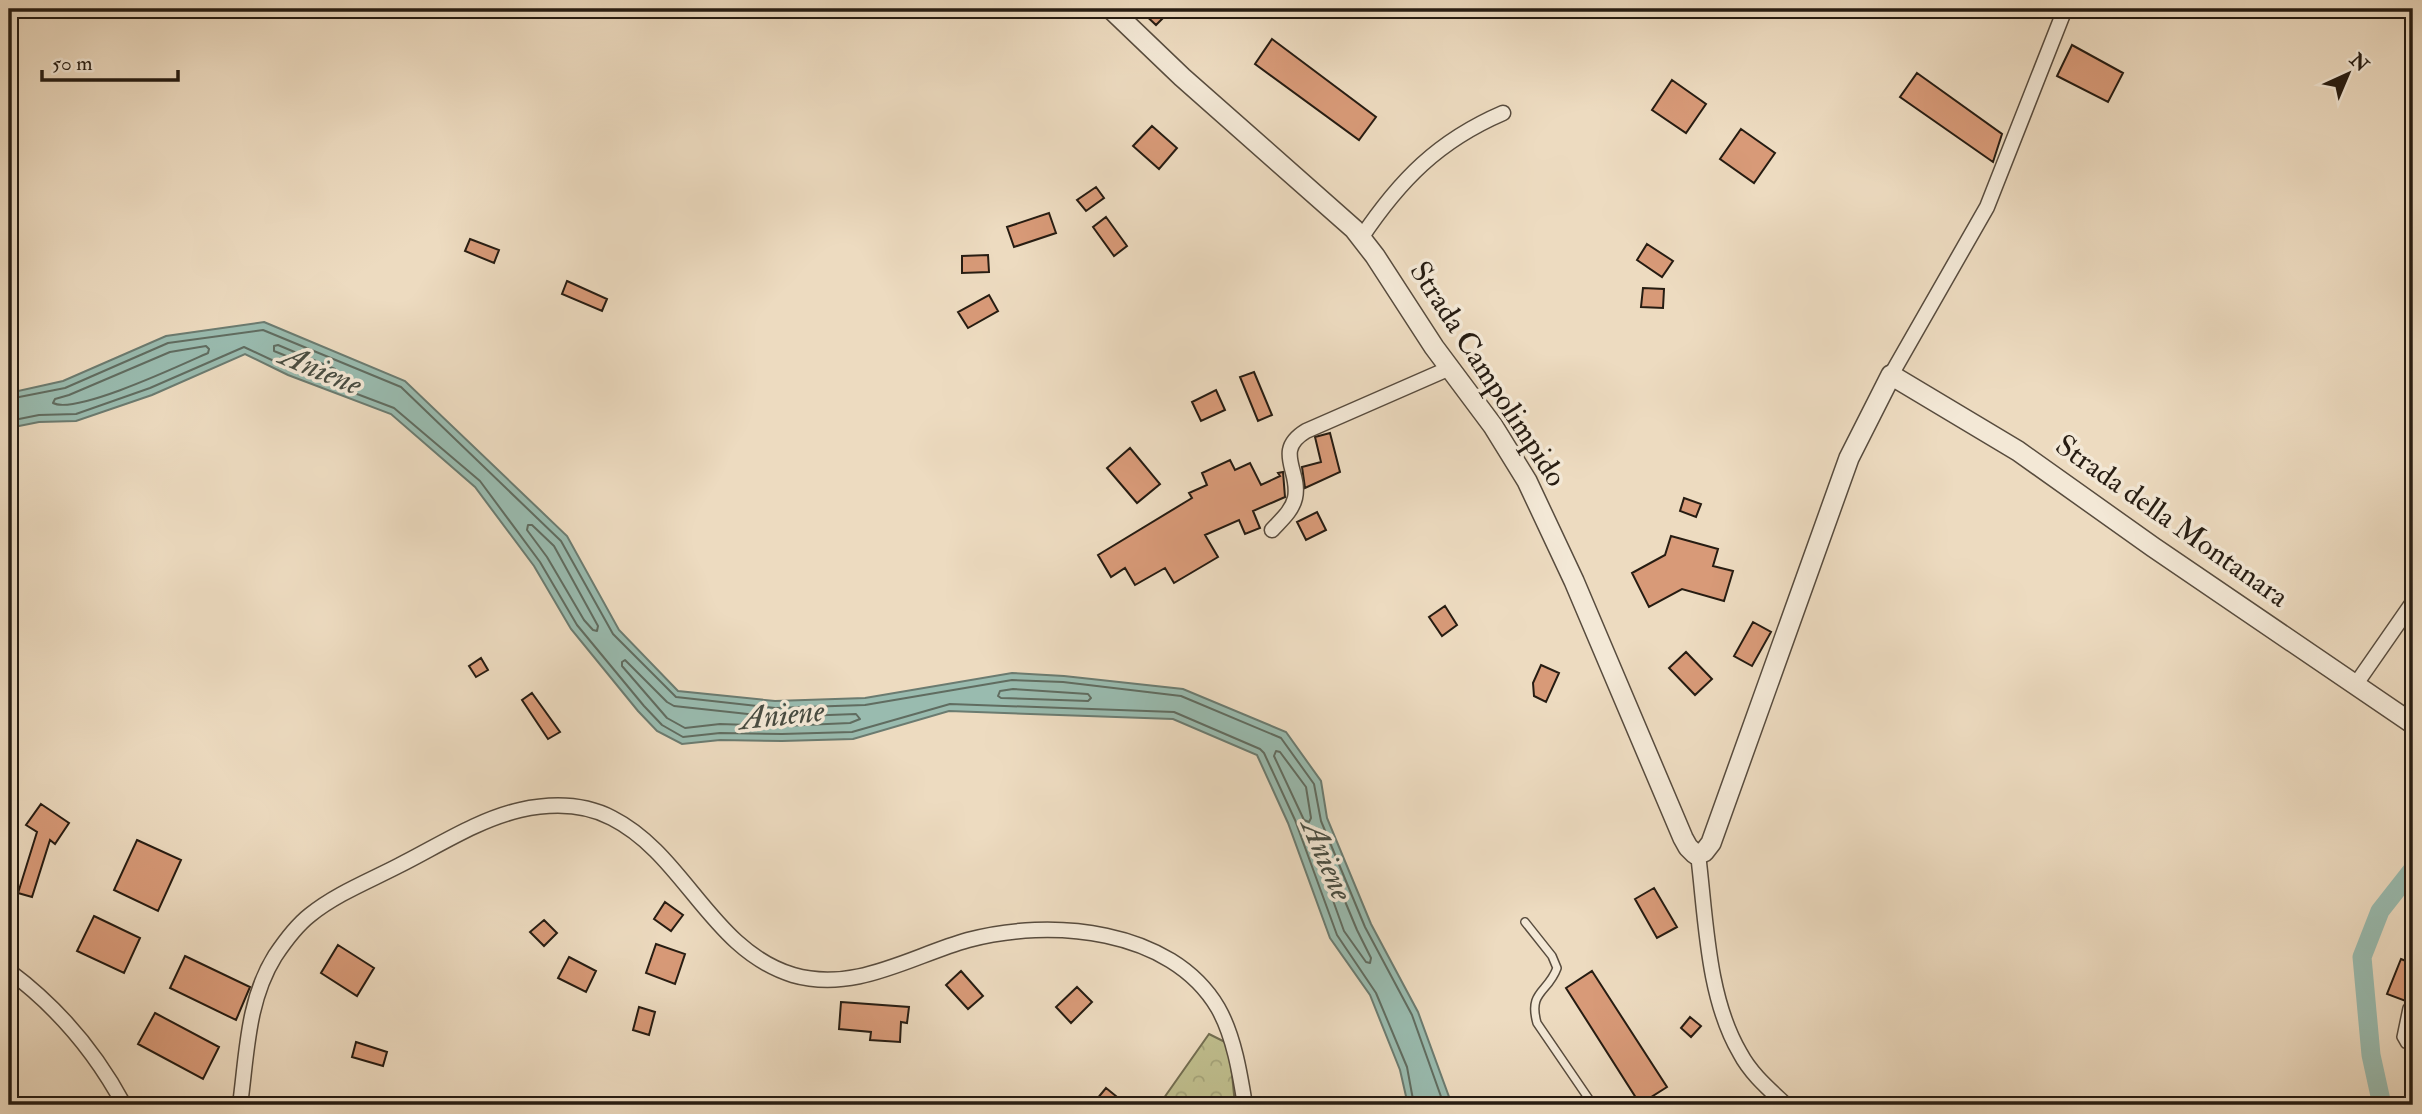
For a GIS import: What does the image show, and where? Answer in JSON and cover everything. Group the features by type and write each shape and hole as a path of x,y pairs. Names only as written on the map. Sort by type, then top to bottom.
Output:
{"street":[{"name":"Strada Campolimpido","path":"1111,9 1166,63 1362,238 1511,453 1537,500 1574,580 1683,838 1691,850 1698,854"},
{"path":"1786,1105 1750,1069 1729,1030 1712,966 1698,854 1711,843 1849,458 1891,375 1987,207 2065,9"},
{"path":"1362,238 1395,193 1429,157 1460,133 1503,113"},
{"path":"1272,530 1289,512 1295,498 1296,486 1289,453 1296,438 1306,431 1450,368"},
{"name":"Strada della Montanara","path":"1891,375 2026,456 2152,547 2413,724"},
{"path":"2356,684 2413,602"},
{"path":"240,1105 251,1021 257,997 275,956 299,924 331,901 485,822 520,810 562,805 594,810 631,828 649,843 737,942 778,968 797,976 841,979 867,975 962,942 1009,931 1039,930 1119,938 1155,952 1188,974 1218,1009 1231,1039 1245,1105"},
{"path":"9,971 46,1002 74,1031 124,1105"}],"lane":[{"path":"1525,922 1552,956 1557,968 1552,979 1536,996 1534,1008 1537,1023 1593,1105"},
{"path":"2407,1008 2401,1037 2405,1044 2413,1045"}],"green space":[{"path":"1209,1034 1229,1044 1235,1105 1159,1105"}],"water":[{"name":"Aniene","path":"264,322 405,381 567,536 619,630 678,691 775,701 865,698 1012,673 1064,676 1183,689 1286,732 1321,781 1327,818 1371,924 1418,1012 1452,1105 1408,1105 1400,1070 1370,995 1330,938 1288,823 1257,755 1173,719 949,711 853,739 720,740 682,744 657,731 571,629 534,566 475,487 391,414 288,375 245,354 152,395 76,421 39,422 9,428 9,393 63,381 166,336"}],"building":[{"path":"1139,9 1172,9 1156,25"},
{"path":"1272,39 1376,117 1359,140 1255,64"},
{"path":"2072,45 2123,73 2108,102 2057,76"},
{"path":"1917,73 2002,134 1993,162 1900,97"},
{"path":"1672,80 1706,104 1686,133 1652,110"},
{"path":"1152,126 1177,148 1159,169 1133,146"},
{"path":"1741,129 1775,153 1754,183 1720,159"},
{"path":"1096,187 1104,198 1086,211 1077,200"},
{"path":"1049,213 1056,233 1014,247 1007,227"},
{"path":"1106,217 1127,246 1114,256 1093,227"},
{"path":"470,239 499,250 494,263 465,251"},
{"path":"1647,244 1673,261 1662,277 1637,260"},
{"path":"988,255 989,272 962,273 962,256"},
{"path":"567,281 607,299 602,311 562,294"},
{"path":"1643,288 1664,289 1663,308 1641,307"},
{"path":"989,295 998,311 968,328 958,312"},
{"path":"1254,372 1272,415 1258,421 1240,377"},
{"path":"1216,390 1225,410 1201,421 1192,402"},
{"path":"1330,433 1340,472 1305,488 1302,467 1321,462 1315,437"},
{"path":"1130,448 1160,484 1137,503 1107,468"},
{"path":"1230,460 1235,470 1250,463 1261,485 1283,472 1285,497 1253,511 1260,528 1245,534 1239,520 1205,535 1218,557 1174,583 1165,568 1135,585 1125,568 1111,577 1098,555 1192,498 1189,493 1207,485 1202,473"},
{"path":"1684,498 1701,504 1696,517 1680,511"},
{"path":"1317,512 1326,530 1306,540 1297,522"},
{"path":"1671,536 1718,549 1713,566 1733,571 1724,601 1682,589 1649,607 1632,573 1665,555"},
{"path":"1445,606 1457,625 1442,636 1429,617"},
{"path":"1753,622 1771,632 1752,666 1734,656"},
{"path":"1686,652 1712,679 1695,695 1669,668"},
{"path":"481,658 488,670 476,677 469,666"},
{"path":"1541,665 1559,673 1546,702 1534,696 1533,683"},
{"path":"532,693 560,732 548,739 522,700"},
{"path":"41,804 69,823 55,844 50,840 32,897 18,893 37,832 26,825"},
{"path":"137,840 181,860 158,911 114,890"},
{"path":"1654,888 1677,927 1657,938 1635,899"},
{"path":"665,902 683,915 671,931 654,919"},
{"path":"94,916 140,938 124,973 77,951"},
{"path":"544,920 557,933 544,946 530,932"},
{"path":"656,944 685,954 675,984 646,973"},
{"path":"338,945 374,968 357,996 321,973"},
{"path":"185,956 250,987 236,1020 170,988"},
{"path":"569,957 596,971 586,992 558,978"},
{"path":"2401,959 2413,964 2411,1003 2387,994"},
{"path":"961,971 983,996 968,1009 946,985"},
{"path":"1592,971 1667,1087 1640,1104 1566,988"},
{"path":"1077,987 1092,1002 1071,1023 1056,1007"},
{"path":"841,1002 909,1007 907,1023 901,1022 900,1042 870,1040 871,1032 839,1029"},
{"path":"639,1007 655,1012 649,1035 633,1030"},
{"path":"155,1013 219,1047 203,1079 138,1044"},
{"path":"1690,1017 1701,1026 1691,1037 1681,1028"},
{"path":"356,1042 387,1052 383,1066 352,1057"},
{"path":"1106,1088 1127,1105 1092,1105"}],"waterway":[{"path":"2382,1105 2371,1055 2362,957 2380,911 2413,869"}]}
